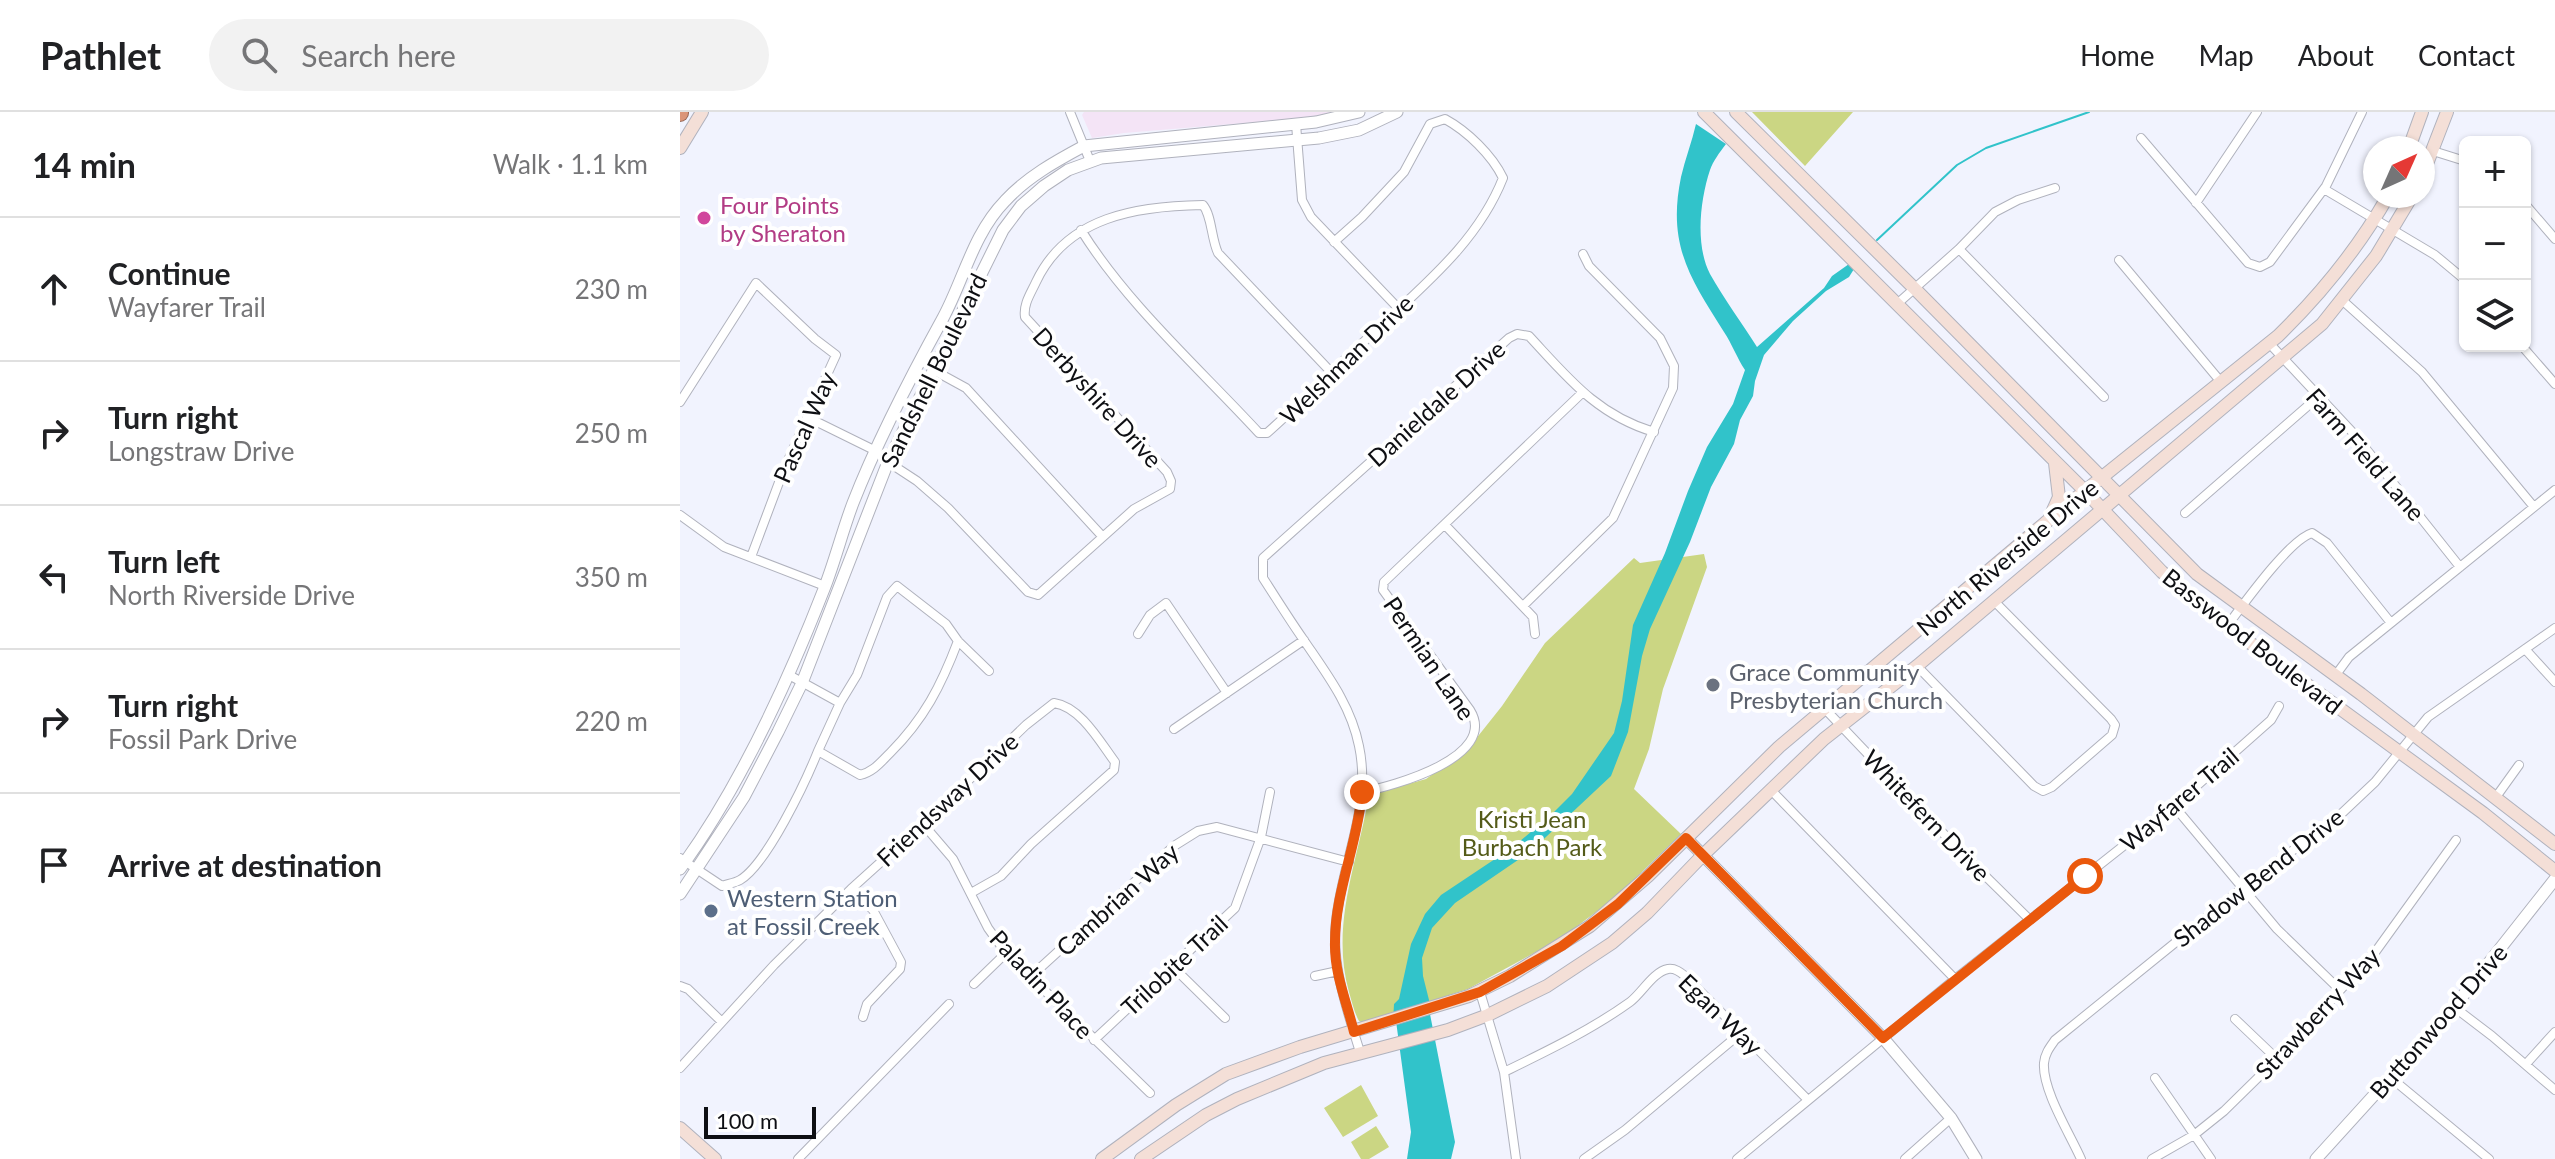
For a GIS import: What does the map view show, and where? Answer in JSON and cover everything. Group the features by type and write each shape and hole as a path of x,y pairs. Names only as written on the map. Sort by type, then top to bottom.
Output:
{"main road":[{"path":"680,148 702,112"},
{"name":"Basswood Boulevard","path":"1704,112 2103,509 2162,572 2227,626 2483,813 2555,871"},
{"name":"Basswood Boulevard","path":"1736,112 2197,574 2555,844"},
{"path":"2413,136 2422,112"},
{"path":"2435,145 2447,112"},
{"name":"North Riverside Drive","path":"1102,1159 1226,1074 1300,1047 1480,992 1562,946 1590,926 1648,876 1779,747 2045,523 2269,343 2306,308 2381,208"},
{"name":"North Riverside Drive","path":"1141,1159 1206,1115 1237,1099 1324,1063 1448,1030 1488,1015 1547,986 1612,943 1647,913 1770,789 1841,726 1917,666 2322,324 2394,229 2405,208"},
{"path":"2045,523 2059,497 2055,463"},
{"path":"680,1128 715,1159"}],"street":[{"path":"1070,112 1090,161"},
{"name":"Sandshell Boulevard","path":"680,894 685,865 742,766 789,675 876,451 989,219 1025,182 1084,146 1296,124 1359,112"},
{"name":"Sandshell Boulevard","path":"685,865 744,797 802,683 888,462 935,371 965,303 1003,230 1021,206 1068,170 1090,161 1133,154 1297,141 1359,130 1397,112"},
{"path":"2196,203 2257,112"},
{"path":"2141,138 2248,263 2260,267 2270,262 2324,189 2362,112"},
{"name":"Welshman Drive","path":"1081,230 1098,257 1259,433 1267,433 1461,248 1487,213 1503,178 1497,165 1455,124 1445,119 1430,124 1404,172 1334,242"},
{"path":"1296,124 1302,200 1311,217 1399,309"},
{"path":"2435,152 2459,159"},
{"path":"1781,188 1796,173"},
{"path":"1897,304 1916,290 1995,212 2018,200 2055,188"},
{"path":"2324,189 2394,229 2444,261 2459,275"},
{"name":"Derbyshire Drive","path":"888,462 917,481 948,508 1033,595 1038,595 1134,509 1170,489 1167,472 1025,317 1023,309 1040,274 1063,244 1081,230 1107,217 1134,210 1203,205 1208,210 1212,239 1218,253 1331,372"},
{"path":"2528,208 2555,239"},
{"path":"1959,249 2104,397"},
{"path":"1523,606 1608,525 1622,503 1673,388 1674,366 1669,352 1646,321 1589,266 1583,254"},
{"path":"2119,260 2221,382"},
{"name":"Pascal Way","path":"680,402 756,283 836,355 784,469 751,557"},
{"path":"2342,300 2422,372 2534,507"},
{"name":"Danieldale Drive","path":"1304,640 1263,578 1263,558 1509,338 1517,334 1529,336 1582,393 1612,416 1654,432"},
{"name":"Farm Field Lane","path":"2269,343 2355,435 2460,567"},
{"path":"2527,352 2555,384"},
{"path":"935,371 966,388 1102,536"},
{"name":"Permian Lane","path":"1362,792 1398,785 1423,774 1452,757 1476,734 1476,722 1470,710 1382,587 1384,582 1582,393"},
{"path":"2185,513 2318,397"},
{"path":"807,417 876,451 888,462"},
{"path":"2335,676 2349,657 2555,490"},
{"path":"680,515 724,547 825,586"},
{"path":"1445,525 1523,606 1535,621 1535,634"},
{"path":"2227,626 2282,558 2312,533 2327,543 2391,623"},
{"path":"685,865 722,886 741,880 765,853 785,820 840,703 857,675 887,597 897,586 946,624 958,641 989,671"},
{"path":"1917,666 2034,786 2043,791 2052,787 2112,735 2115,725 1994,601"},
{"path":"1138,634 1150,615 1166,603 1227,693"},
{"name":"Shadow Bend Drive","path":"2081,1159 2046,1083 2044,1062 2048,1050 2087,1013 2364,794 2428,717 2555,628"},
{"path":"1174,729 1304,640 1327,673 1352,721 1362,761 1361,811 1336,919 1334,946 1360,1052"},
{"path":"818,751 860,775 871,772 915,727 940,687 958,641"},
{"path":"2525,649 2555,682"},
{"path":"789,675 840,703"},
{"name":"Friendsway Drive","path":"680,1068 774,965 851,889 1007,743 1054,703 1067,705 1115,762 1114,770 1031,844 1001,876 971,893"},
{"name":"Wayfarer Trail","path":"1737,1159 2029,919 2174,806 2271,720 2279,706"},
{"name":"Whitefern Drive","path":"1826,710 2029,919"},
{"path":"2496,797 2519,765"},
{"path":"1770,789 1955,979"},
{"name":"Trilobite Trail","path":"1094,1040 1235,908 1261,837 1270,792"},
{"path":"2174,806 2277,929 2340,990"},
{"name":"Paladin Place","path":"923,824 953,859 988,928 1006,953 1150,1093"},
{"name":"Cambrian Way","path":"1029,978 1187,836 1208,828 1217,827 1261,837 1349,862"},
{"path":"1686,838 1883,1038 1951,1118 1976,1159"},
{"name":"Strawberry Way","path":"2152,1159 2194,1135 2224,1111 2277,1059 2376,951 2456,840"},
{"name":"Buttonwood Drive","path":"2320,1158 2454,1007 2555,879"},
{"path":"851,889 873,910 901,962 900,969 867,1004 863,1017"},
{"path":"974,984 1006,953"},
{"path":"1173,967 1225,1018"},
{"name":"Egan Way","path":"1504,1072 1593,1026 1632,1000 1660,973 1676,969 1808,1100"},
{"path":"1315,976 1338,971"},
{"path":"680,986 688,989 722,1022"},
{"path":"1480,992 1504,1072 1516,1159"},
{"path":"798,1159 949,1004"},
{"path":"2454,1007 2555,1090"},
{"path":"2235,1019 2277,1059"},
{"path":"1584,1159 1625,1130 1742,1032"},
{"path":"2526,1064 2555,1032"},
{"path":"2390,1077 2489,1159"},
{"path":"2155,1078 2211,1159"},
{"path":"1905,1159 1951,1118"}],"shaded area":[{"path":"1084,112 1343,112 1092,138 1082,115"}],"green space":[{"path":"1752,112 1853,112 1805,166"},
{"name":"Kristi Jean Burbach Park","path":"1704,554 1707,567 1663,689 1649,749 1634,789 1681,834 1616,897 1560,939 1468,989 1363,1023 1359,1021 1344,967 1344,918 1369,795 1426,779 1467,750 1545,643 1634,558 1640,563"},
{"path":"1361,1085 1378,1116 1343,1137 1324,1108"},
{"path":"1376,1126 1389,1147 1369,1159 1361,1159 1351,1142"}],"water":[{"path":"1696,124 1726,144 1711,167 1704,195 1701,236 1705,262 1715,283 1757,347 1824,288 1832,276 1849,264 1854,269 1849,277 1826,291 1793,321 1764,355 1753,396 1740,420 1734,444 1711,487 1690,542 1650,629 1628,732 1611,776 1531,851 1455,903 1432,928 1422,958 1423,976 1455,1142 1451,1159 1407,1159 1411,1132 1396,1021 1393,1022 1394,1004 1399,999 1411,944 1425,914 1441,895 1513,847 1551,815 1572,794 1614,733 1633,625 1707,447 1733,404 1745,370 1701,295 1679,242 1677,201"}],"waterway":[{"path":"1877,240 1957,165 1986,148 2089,112"}],"place":[{"name":"Four Points by Sheraton","path":"704,218"},
{"name":"Grace Community Presbyterian Church","path":"1713,685"},
{"name":"Western Station at Fossil Creek","path":"711,911"}],"route":[{"path":"1362,792 1357,831 1336,919 1334,946 1354,1032 1480,992 1562,946 1618,904 1686,838 1883,1038 2085,876"}]}
